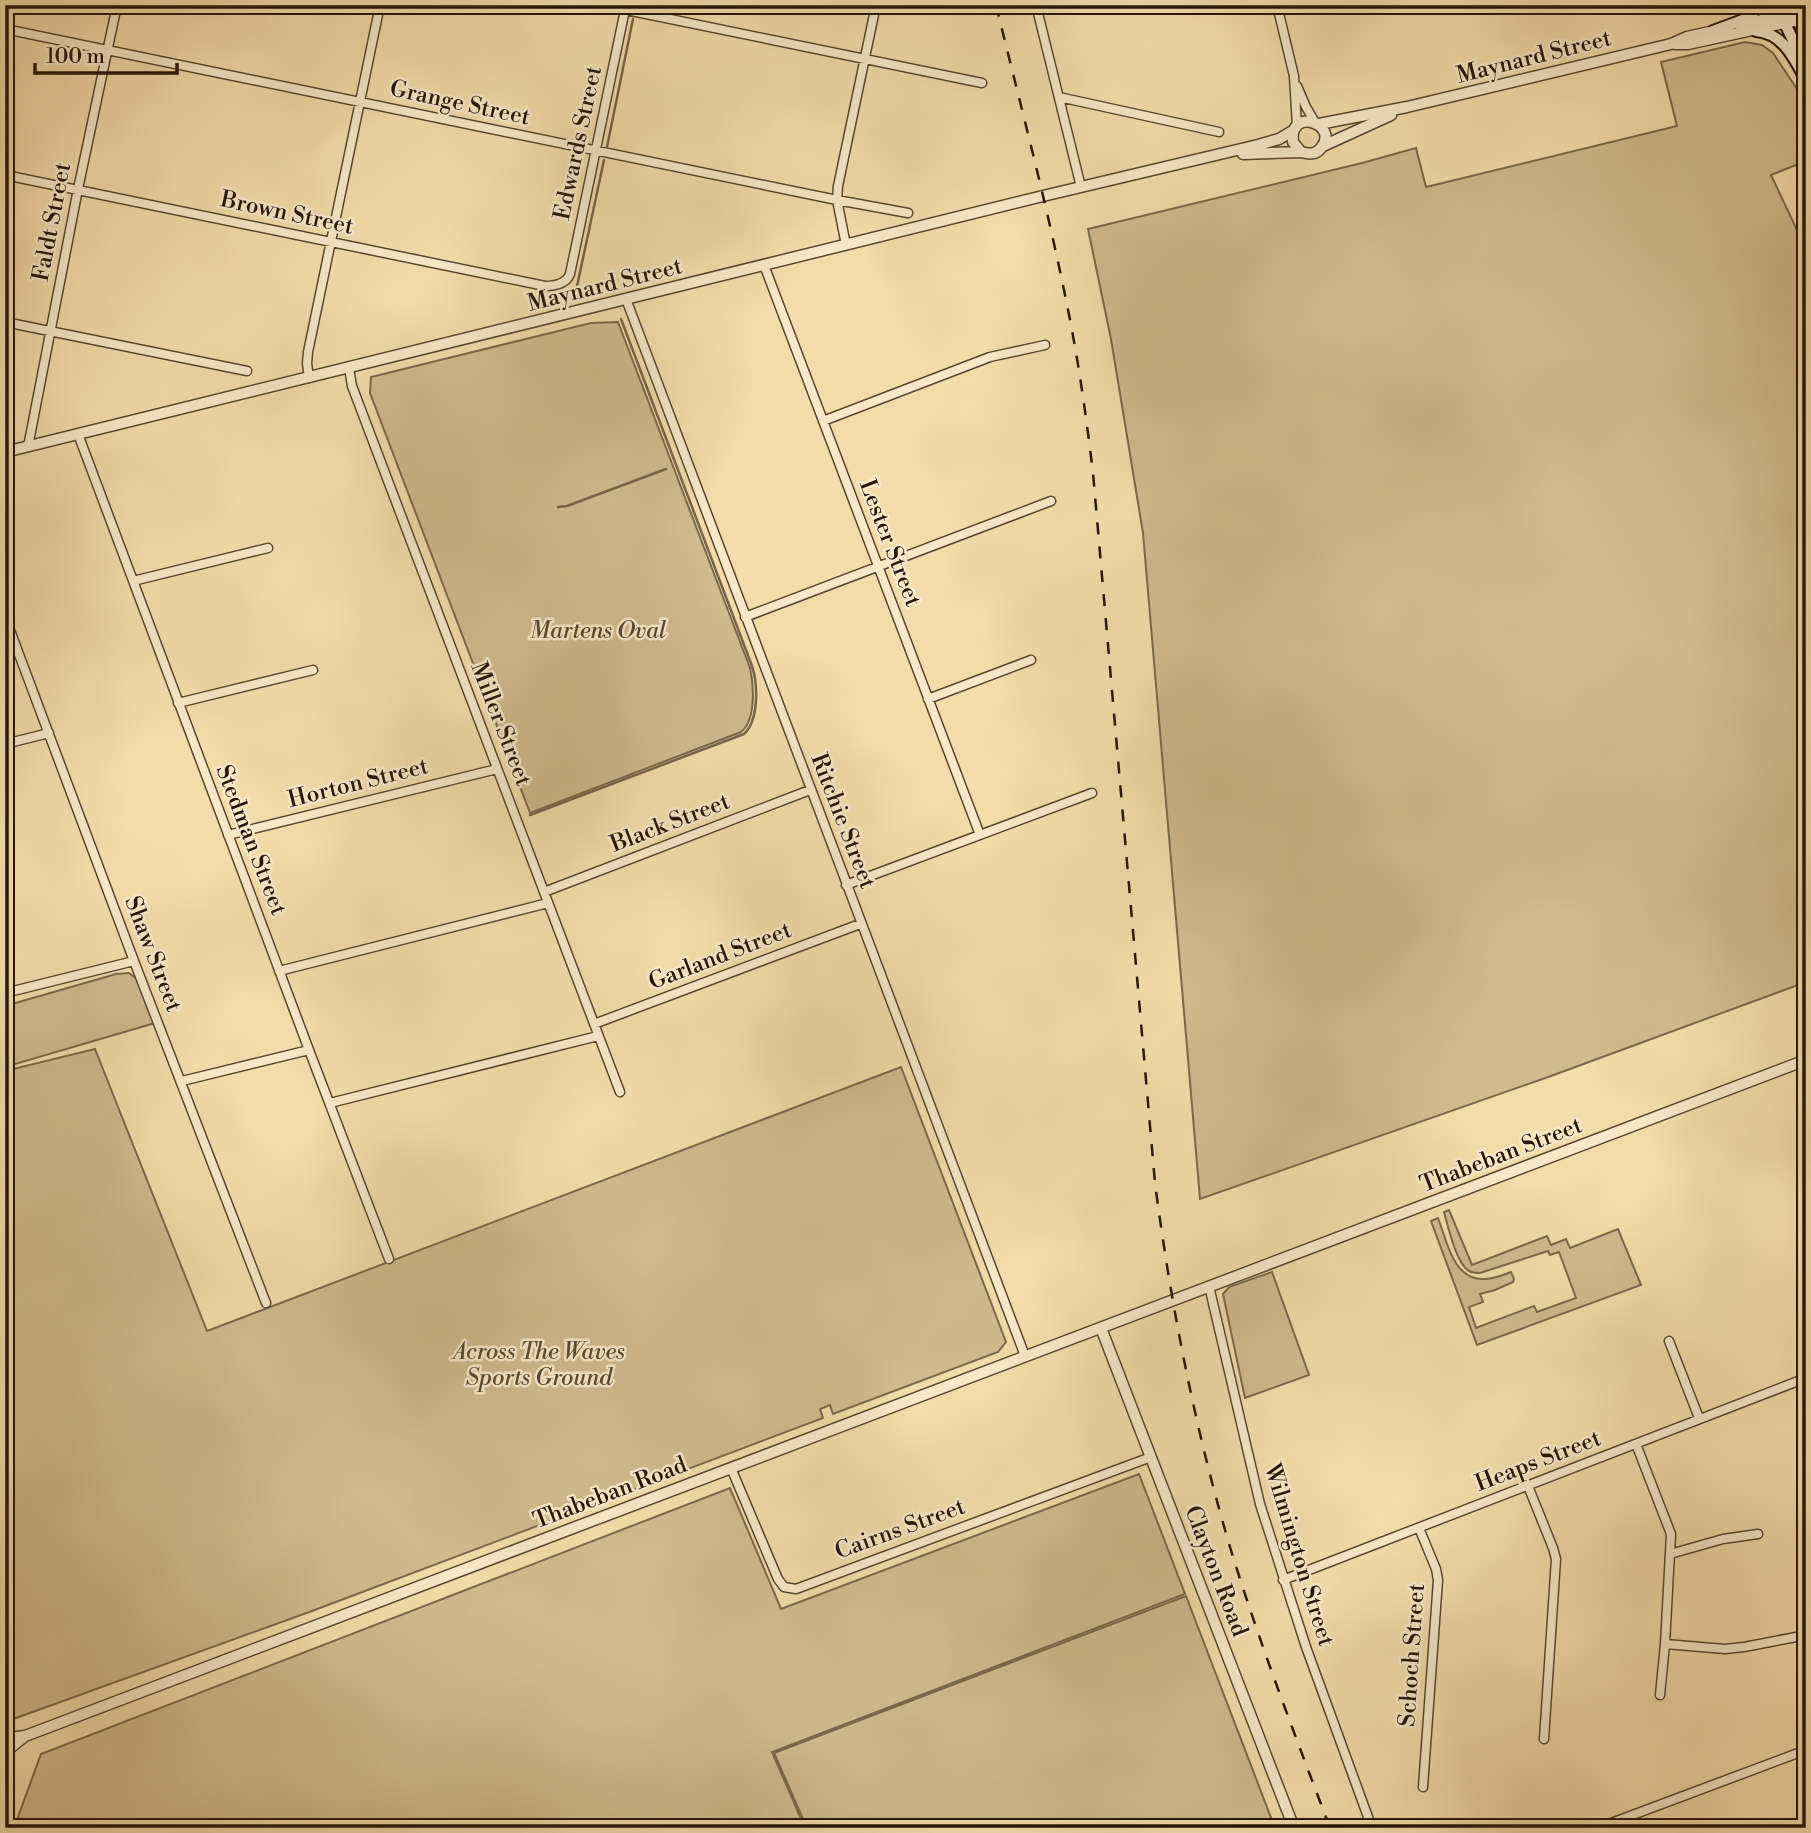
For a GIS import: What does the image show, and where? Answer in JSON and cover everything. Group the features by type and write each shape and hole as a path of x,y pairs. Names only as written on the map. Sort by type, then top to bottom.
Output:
{"main road":[{"path":"1713,31 1748,18 1761,5"},
{"path":"1794,12 1806,38"},
{"path":"1781,15 1806,67"},
{"path":"1756,31 1769,33 1779,39 1806,80"}],"street":[{"name":"Faldt Street","path":"27,447 117,5"},
{"path":"309,377 308,352 380,5"},
{"path":"602,5 982,83"},
{"path":"846,245 837,200 838,186 876,5"},
{"path":"1037,5 1081,187"},
{"path":"1277,5 1294,76 1306,107 1325,134 1323,146 1312,153 1301,152 1293,142 1294,76"},
{"name":"Edwards Street","path":"561,284 570,274 625,8"},
{"name":"Maynard Street","path":"1317,123 1407,107 1794,12"},
{"name":"Maynard Street","path":"1671,44 1688,44 1756,31 1781,15"},
{"name":"Grange Street","path":"5,29 908,213"},
{"path":"1059,97 1219,132"},
{"name":"Maynard Street","path":"1323,146 1407,107"},
{"path":"1295,129 1305,121 1317,123"},
{"name":"Maynard Street","path":"5,452 1214,156 1279,139 1295,129"},
{"name":"Maynard Street","path":"1214,156 1301,152"},
{"name":"Brown Street","path":"5,175 545,286 561,284"},
{"name":"Lester Street","path":"764,265 980,835"},
{"name":"Ritchie Street","path":"626,299 1025,1356"},
{"path":"5,322 247,371"},
{"path":"823,421 990,356 1045,345"},
{"name":"Miller Street","path":"349,368 352,386 620,1092"},
{"name":"Stedman Street","path":"78,434 389,1259"},
{"path":"745,617 1051,501"},
{"path":"133,581 268,548"},
{"name":"Shaw Street","path":"5,617 266,1303"},
{"path":"928,699 1031,660"},
{"path":"178,702 313,670"},
{"path":"5,744 49,733"},
{"name":"Horton Street","path":"228,835 497,769"},
{"name":"Black Street","path":"544,892 810,790"},
{"path":"846,885 1092,793"},
{"path":"279,971 548,903"},
{"name":"Garland Street","path":"594,1024 860,924"},
{"path":"5,993 134,961"},
{"path":"330,1103 598,1036"},
{"path":"182,1081 309,1050"},
{"name":"Thabeban Street","path":"1209,1286 1806,1060"},
{"name":"Thabeban Road","path":"5,1739 25,1736 1209,1286"},
{"name":"Wilmington Street","path":"1209,1286 1260,1504 1324,1699 1372,1828"},
{"name":"Clayton Road","path":"1101,1328 1294,1828"},
{"path":"1669,1341 1699,1418"},
{"name":"Heaps Street","path":"1283,1580 1806,1378"},
{"path":"1636,1444 1671,1534 1660,1695"},
{"name":"Cairns Street","path":"732,1468 778,1579 784,1587 796,1589 1151,1457"},
{"path":"1528,1486 1556,1559 1544,1739"},
{"name":"Schoch Street","path":"1419,1528 1438,1580 1423,1787"},
{"path":"1670,1555 1723,1539 1758,1534"},
{"path":"1665,1644 1725,1649 1796,1637"},
{"name":"Thabeban Road","path":"5,1752 25,1736"},
{"path":"1598,1828 1806,1750"}],"green space":[{"path":"1745,42 1762,45 1773,53 1806,106 1806,161 1771,175 1806,249 1806,982 1551,1076 1200,1199 1143,533 1111,339 1088,229 1416,148 1426,187 1677,126 1661,62"},
{"name":"Martens Oval","path":"618,322 750,668 753,693 751,711 746,727 741,732 530,813 370,393 371,377 591,323"},
{"path":"129,973 138,980 155,1023 5,1067 5,1006 116,974"},
{"name":"Across The Waves Sports Ground","path":"95,1049 207,1331 901,1067 1006,1342 998,1352 833,1414 830,1405 820,1409 823,1418 312,1611 5,1722 5,1071"},
{"path":"1449,1210 1472,1265 1547,1236 1551,1245 1566,1239 1570,1248 1618,1229 1641,1285 1477,1345 1431,1221 1438,1218 1448,1248 1465,1274 1485,1279 1511,1272 1514,1279 1495,1290 1480,1294 1483,1302 1469,1307 1476,1328 1534,1306 1537,1312 1576,1298 1559,1252 1550,1255 1548,1251 1480,1273 1469,1271 1464,1267 1453,1244 1444,1212"},
{"path":"1272,1272 1309,1375 1245,1398 1223,1294 1229,1287"},
{"path":"1139,1474 1185,1594 772,1752 805,1828 14,1828 41,1754 730,1488 781,1609"},
{"path":"1186,1596 1275,1828 807,1828 774,1753"}],"waterway":[{"path":"607,147 633,19"},
{"path":"579,293 576,291 604,160"},
{"path":"530,815 744,734 755,711 756,692 752,666 621,319"},
{"path":"558,507 666,469"}],"railway":[{"path":"996,5 1058,263 1085,408 1093,473 1155,1183 1177,1321 1195,1412 1230,1547 1265,1653 1330,1828"}]}
